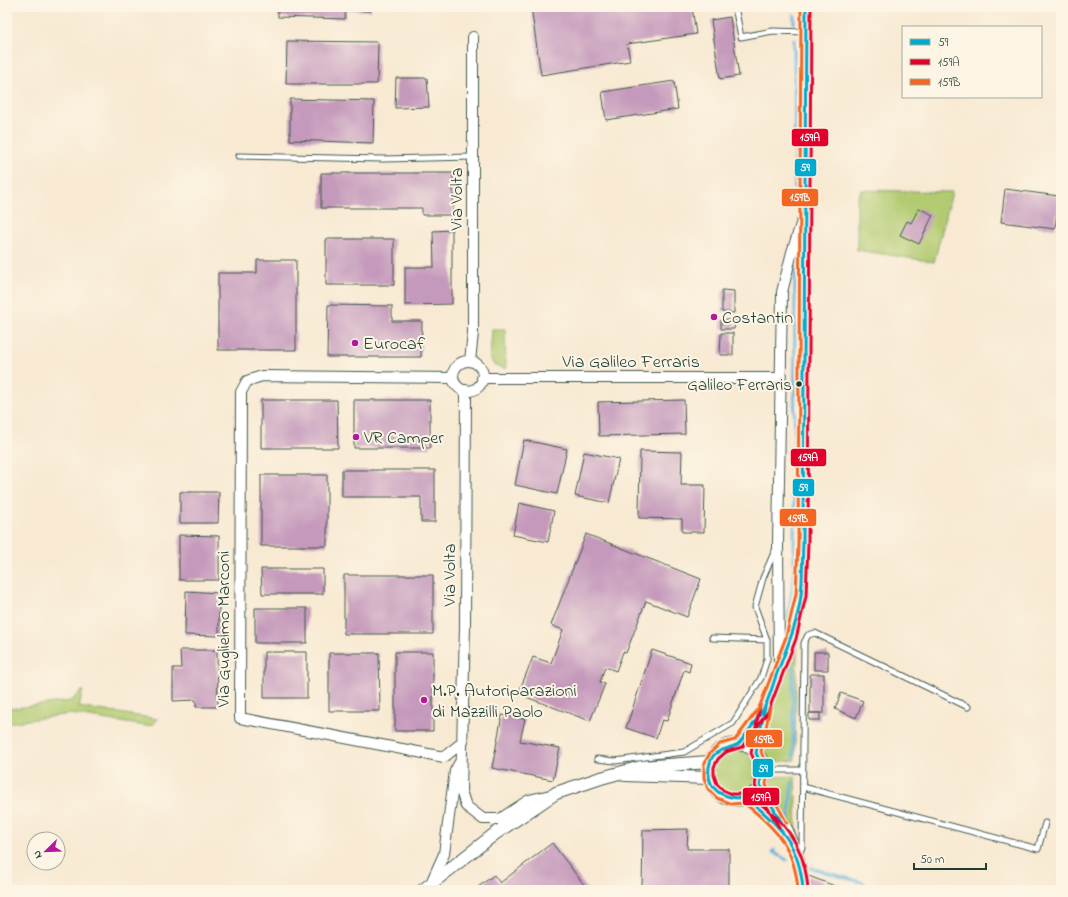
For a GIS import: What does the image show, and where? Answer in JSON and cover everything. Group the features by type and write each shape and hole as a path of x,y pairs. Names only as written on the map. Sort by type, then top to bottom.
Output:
{"street":[{"path":"756,753 763,710 791,638 801,594 804,543 806,7"},
{"name":"Via Volta","path":"470,361 473,332 473,37"},
{"path":"779,669 778,544 782,292 792,252 805,212"},
{"path":"470,361 480,367 482,378 477,387 466,390 456,385 453,378 453,371 459,364 470,361"},
{"name":"Via Guglielmo Marconi","path":"453,378 262,376 247,381 241,392 240,718 444,756 463,742"},
{"name":"Via Galileo Ferraris","path":"482,378 780,378"},
{"name":"Via Volta","path":"466,390 465,626 463,742 460,791 466,806 483,819 500,819 529,800 556,793"},
{"path":"738,744 763,710"},
{"path":"729,744 738,744 751,748 756,753 763,764 764,770 760,786 754,793 746,798 732,800 726,798 715,790 708,778 709,762 714,754 729,744"},
{"name":"Via Volta","path":"427,887 444,854 455,772 462,759"},
{"path":"427,887 496,833 556,793 641,767 709,762"},
{"path":"616,774 708,778"},
{"path":"760,786 776,811 798,857 803,890"},
{"path":"746,798 768,814 789,839"}],"lane":[{"path":"735,7 741,37 773,31 806,32"},
{"path":"239,156 383,159 473,157"},
{"path":"597,759 614,761 684,752 733,723 761,678 767,659 767,640 755,607 763,578 778,544"},
{"path":"798,857 802,847 804,643 808,636 815,633 968,707"},
{"path":"712,638 767,640"},
{"path":"764,770 803,770"},
{"path":"803,787 1038,849 1045,823"}],"green space":[{"path":"861,190 952,192 934,262 857,250 857,200"},
{"path":"492,329 505,329 506,369 494,365 490,358"},
{"path":"797,647 795,760 782,762 773,761 770,760 764,752 763,739 766,723 779,687"},
{"path":"83,690 79,707 158,719 154,724 146,726 70,714 7,723 7,709 71,701"},
{"path":"730,750 738,750 743,751 750,756 755,763 755,781 750,788 743,793 730,794 722,791 715,784 712,776 712,768 715,760 722,753"},
{"path":"795,776 797,836 774,798 769,783 774,777"}],"building":[{"path":"278,7 371,7 371,11 345,10 345,19 278,17"},
{"path":"531,7 692,7 696,34 627,44 630,61 541,75"},
{"path":"730,17 739,76 720,79 711,20"},
{"path":"287,41 378,42 377,84 286,84"},
{"path":"396,78 427,78 429,107 395,108"},
{"path":"674,81 678,109 606,120 602,92"},
{"path":"290,99 374,101 373,143 290,140"},
{"path":"321,173 453,173 453,215 422,215 422,208 321,208"},
{"path":"1005,189 1059,196 1055,229 1001,222"},
{"path":"919,208 933,215 919,244 900,235 907,221 911,223"},
{"path":"452,230 452,304 405,305 405,267 434,267 433,231"},
{"path":"326,239 394,239 394,285 326,285"},
{"path":"257,260 296,260 296,350 218,350 218,273 257,273"},
{"path":"722,290 734,291 734,313 722,312"},
{"path":"328,305 392,306 392,321 422,321 421,357 327,357"},
{"path":"721,320 735,320 734,329 721,329"},
{"path":"721,333 733,333 733,355 720,355"},
{"path":"261,400 337,400 338,448 261,448"},
{"path":"354,400 430,400 430,448 354,448"},
{"path":"684,400 685,434 599,436 598,402"},
{"path":"524,440 567,449 557,494 515,485"},
{"path":"640,451 682,452 681,485 705,485 704,532 682,532 682,519 639,518"},
{"path":"584,452 619,459 609,503 575,496"},
{"path":"342,470 435,470 435,522 421,522 421,497 342,497"},
{"path":"261,475 327,475 327,546 261,546"},
{"path":"180,492 219,492 218,523 180,523"},
{"path":"519,503 554,511 548,542 513,535"},
{"path":"586,534 701,579 687,617 646,601 626,653 623,652 616,671 605,667 600,682 605,684 590,721 518,694 533,657 551,663 563,630 551,625"},
{"path":"179,535 219,536 219,580 179,580"},
{"path":"261,569 323,569 323,594 262,594"},
{"path":"344,575 433,575 433,634 344,634"},
{"path":"186,591 219,593 219,636 185,635"},
{"path":"255,608 307,608 307,643 255,643"},
{"path":"180,650 217,650 218,707 196,707 196,700 173,701 173,668 181,668"},
{"path":"652,650 691,663 689,672 684,670 667,721 662,720 656,738 626,728"},
{"path":"264,652 307,652 307,698 264,698"},
{"path":"395,652 433,652 433,731 395,731"},
{"path":"814,652 828,652 828,670 814,670"},
{"path":"329,653 379,653 380,711 329,711"},
{"path":"810,674 824,674 824,713 810,713"},
{"path":"841,693 863,701 856,718 835,709"},
{"path":"809,713 820,713 820,720 809,720"},
{"path":"502,715 525,719 520,741 560,748 553,780 492,768"},
{"path":"688,829 687,849 729,849 729,890 642,890 643,830"},
{"path":"552,843 588,890 474,890 494,875 500,883"},
{"path":"809,876 845,890 805,890"}],"waterway":[{"path":"794,15 794,23"},
{"path":"794,39 795,188"},
{"path":"788,618 794,570 795,265"},
{"path":"793,666 793,757"},
{"path":"789,818 792,782"},
{"path":"774,850 773,852 787,860"},
{"path":"811,868 861,882 875,890"}],"transit line":[{"name":"159B","path":"798,890 793,862 782,840 766,821 744,803 731,804 717,798 708,789 704,778 704,764 710,753 720,744 735,740 759,708 786,637 796,594 798,543 801,7"},
{"name":"59","path":"803,890 798,860 786,837 769,817 746,798 731,797 718,792 711,783 709,767 713,756 720,751 738,744 743,739 765,706 791,636 801,595 803,543 806,7"},
{"name":"159A","path":"808,890 802,859 790,834 772,814 748,794 732,794 723,790 717,784 714,775 714,767 718,759 726,752 742,747 768,712 796,639 806,596 808,543 811,7"},
{"name":"159A","path":"760,706 751,753 758,769 755,786 779,827"},
{"name":"59","path":"765,707 756,753 763,768 760,785 783,825"},
{"name":"159B","path":"770,708 761,752 768,768 766,785 787,823"}],"place":[{"name":"Costantin","path":"714,317"},
{"name":"Eurocaf","path":"355,343"},
{"name":"Galileo Ferraris","path":"799,384"},
{"name":"VR Camper","path":"356,437"},
{"name":"M.P. Autoriparazioni di Mazzilli Paolo","path":"424,700"}]}
